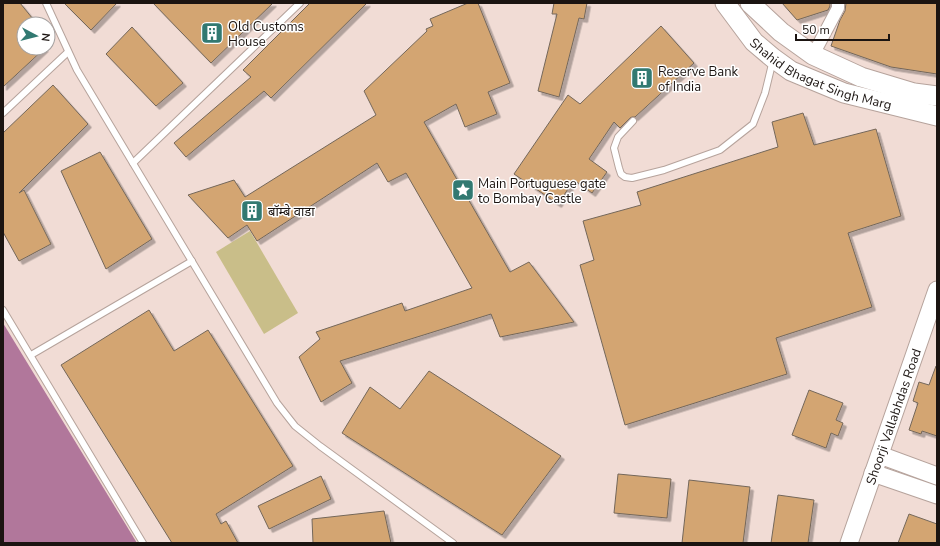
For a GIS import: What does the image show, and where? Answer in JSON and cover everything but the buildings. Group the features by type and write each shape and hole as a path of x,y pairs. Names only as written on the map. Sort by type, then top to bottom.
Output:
{"main road":[{"name":"Shahid Bhagat Singh Marg","path":"725,3 754,42 792,71 844,92 937,116"},
{"name":"Shahid Bhagat Singh Marg","path":"750,3 781,32 813,55 862,77 914,93 937,96"}],"street":[{"path":"813,55 838,8 838,3"},
{"name":"Shoorji Vallabhdas Road","path":"850,543 937,290"},
{"path":"880,455 937,476"},
{"path":"873,473 937,495"}],"lane":[{"path":"46,3 77,70 277,403 295,426 320,446 454,543"},
{"path":"133,163 300,3"},
{"path":"3,113 68,52"},
{"path":"634,121 618,137 614,148 621,174 625,177 632,178 664,170 720,150 753,124 766,93 773,58"},
{"path":"31,355 192,261"},
{"path":"3,310 143,543"}],"shaded area":[{"path":"250,231 298,313 264,334 216,252"},
{"path":"3,323 137,543 3,543"}],"place":[{"name":"Old Customs House","path":"212,33"},
{"name":"Reserve Bank of India","path":"642,78"},
{"name":"Main Portuguese gate to Bombay Castle","path":"463,190"},
{"name":"बॉम्बे वाडा","path":"252,211"}]}
